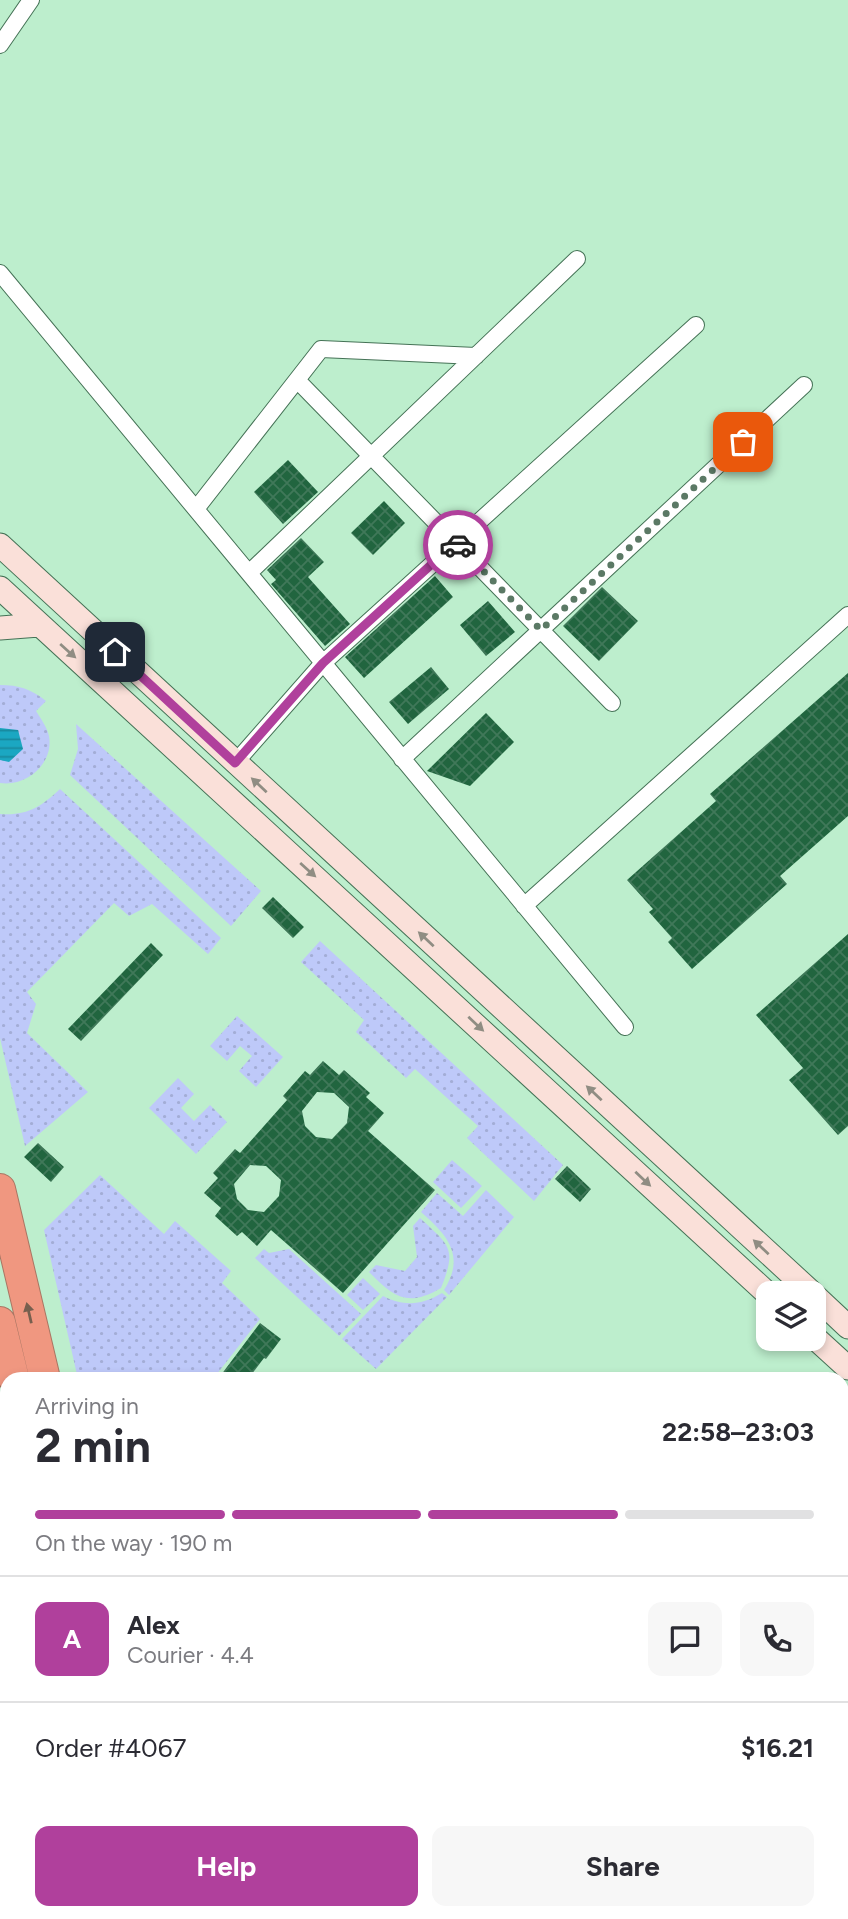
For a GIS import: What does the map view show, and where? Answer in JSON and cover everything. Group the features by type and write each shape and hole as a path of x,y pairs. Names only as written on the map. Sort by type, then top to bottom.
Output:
{"highway":[{"path":"0,1189 43,1372"},
{"path":"0,1322 12,1372"}],"main road":[{"path":"0,545 799,1281"},
{"path":"0,588 756,1283"},
{"path":"0,628 39,625"},
{"path":"826,1306 848,1327"},
{"path":"826,1348 848,1368"}],"street":[{"path":"0,45 31,0"},
{"path":"248,573 578,259"},
{"path":"0,273 625,1027"},
{"path":"235,763 323,663 696,325"},
{"path":"196,509 321,349 475,356"},
{"path":"297,380 612,703"},
{"path":"402,759 804,385"},
{"path":"524,906 848,615"}],"shaded area":[{"path":"0,685 24,688 46,701 36,711 49,736 47,756 36,772 10,783 0,783"},
{"path":"76,724 261,891 231,926 70,775 78,749"},
{"path":"0,728 18,730 23,749 9,762 0,760"},
{"path":"60,789 221,938 208,954 152,904 129,916 114,903 27,992 36,1004 27,1033 88,1092 25,1146 0,1038 0,814 26,812"},
{"path":"320,941 563,1165 534,1201 467,1138 478,1126 415,1069 406,1078 356,1032 364,1020 301,962"},
{"path":"237,1016 283,1057 256,1087 239,1071 252,1056 240,1046 227,1061 210,1046"},
{"path":"178,1078 194,1094 181,1108 194,1121 210,1105 227,1122 196,1154 149,1108"},
{"path":"452,1160 482,1186 461,1208 433,1182"},
{"path":"100,1175 164,1234 175,1221 231,1271 222,1283 260,1319 218,1372 76,1372 44,1230"},
{"path":"486,1190 514,1217 449,1295 444,1290 453,1266 450,1246 439,1229 421,1212 437,1193 463,1216"},
{"path":"420,1218 448,1248 449,1264 441,1288 419,1297 402,1297 386,1288 369,1272 376,1265 405,1271 417,1257 413,1226"},
{"path":"264,1249 269,1253 289,1249 361,1314 339,1336 255,1258"},
{"path":"363,1278 380,1294 363,1310 347,1295"},
{"path":"442,1293 447,1297 376,1369 342,1339 383,1296 399,1302 413,1303"}],"building":[{"path":"288,460 318,492 283,524 254,492"},
{"path":"384,501 405,523 373,555 351,533"},
{"path":"301,538 324,562 308,577 350,624 325,646 271,584 276,580 267,570"},
{"path":"435,576 453,597 364,678 345,657"},
{"path":"602,587 638,621 599,661 563,626"},
{"path":"488,601 515,632 486,656 460,625"},
{"path":"431,667 449,689 408,724 389,702"},
{"path":"848,673 848,816 780,876 787,884 692,969 668,942 672,938 649,912 653,909 627,880 716,801 710,794"},
{"path":"486,713 514,742 470,786 427,771"},
{"path":"273,897 304,927 293,938 262,908"},
{"path":"848,934 848,1126 838,1135 789,1080 803,1068 756,1015"},
{"path":"151,943 163,955 81,1041 68,1029"},
{"path":"323,1061 339,1075 344,1070 370,1093 366,1097 384,1113 368,1131 435,1190 343,1293 271,1230 257,1246 242,1232 237,1236 215,1216 221,1208 204,1193 218,1178 213,1173 235,1149 240,1153 287,1100 283,1096 305,1071 310,1075","holes":["317,1092 334,1093 349,1107 347,1123 332,1139 316,1137 305,1126 302,1111","250,1165 266,1166 281,1180 279,1196 264,1212 248,1210 237,1199 234,1184"]},
{"path":"38,1143 64,1167 51,1182 24,1157"},
{"path":"567,1166 591,1189 580,1202 555,1179"},
{"path":"260,1323 281,1339 253,1372 223,1372"}],"way so far":[{"path":"458,545 541,630 743,442"}],"route":[{"path":"115,652 235,763 323,663 455,543 458,545"}]}
